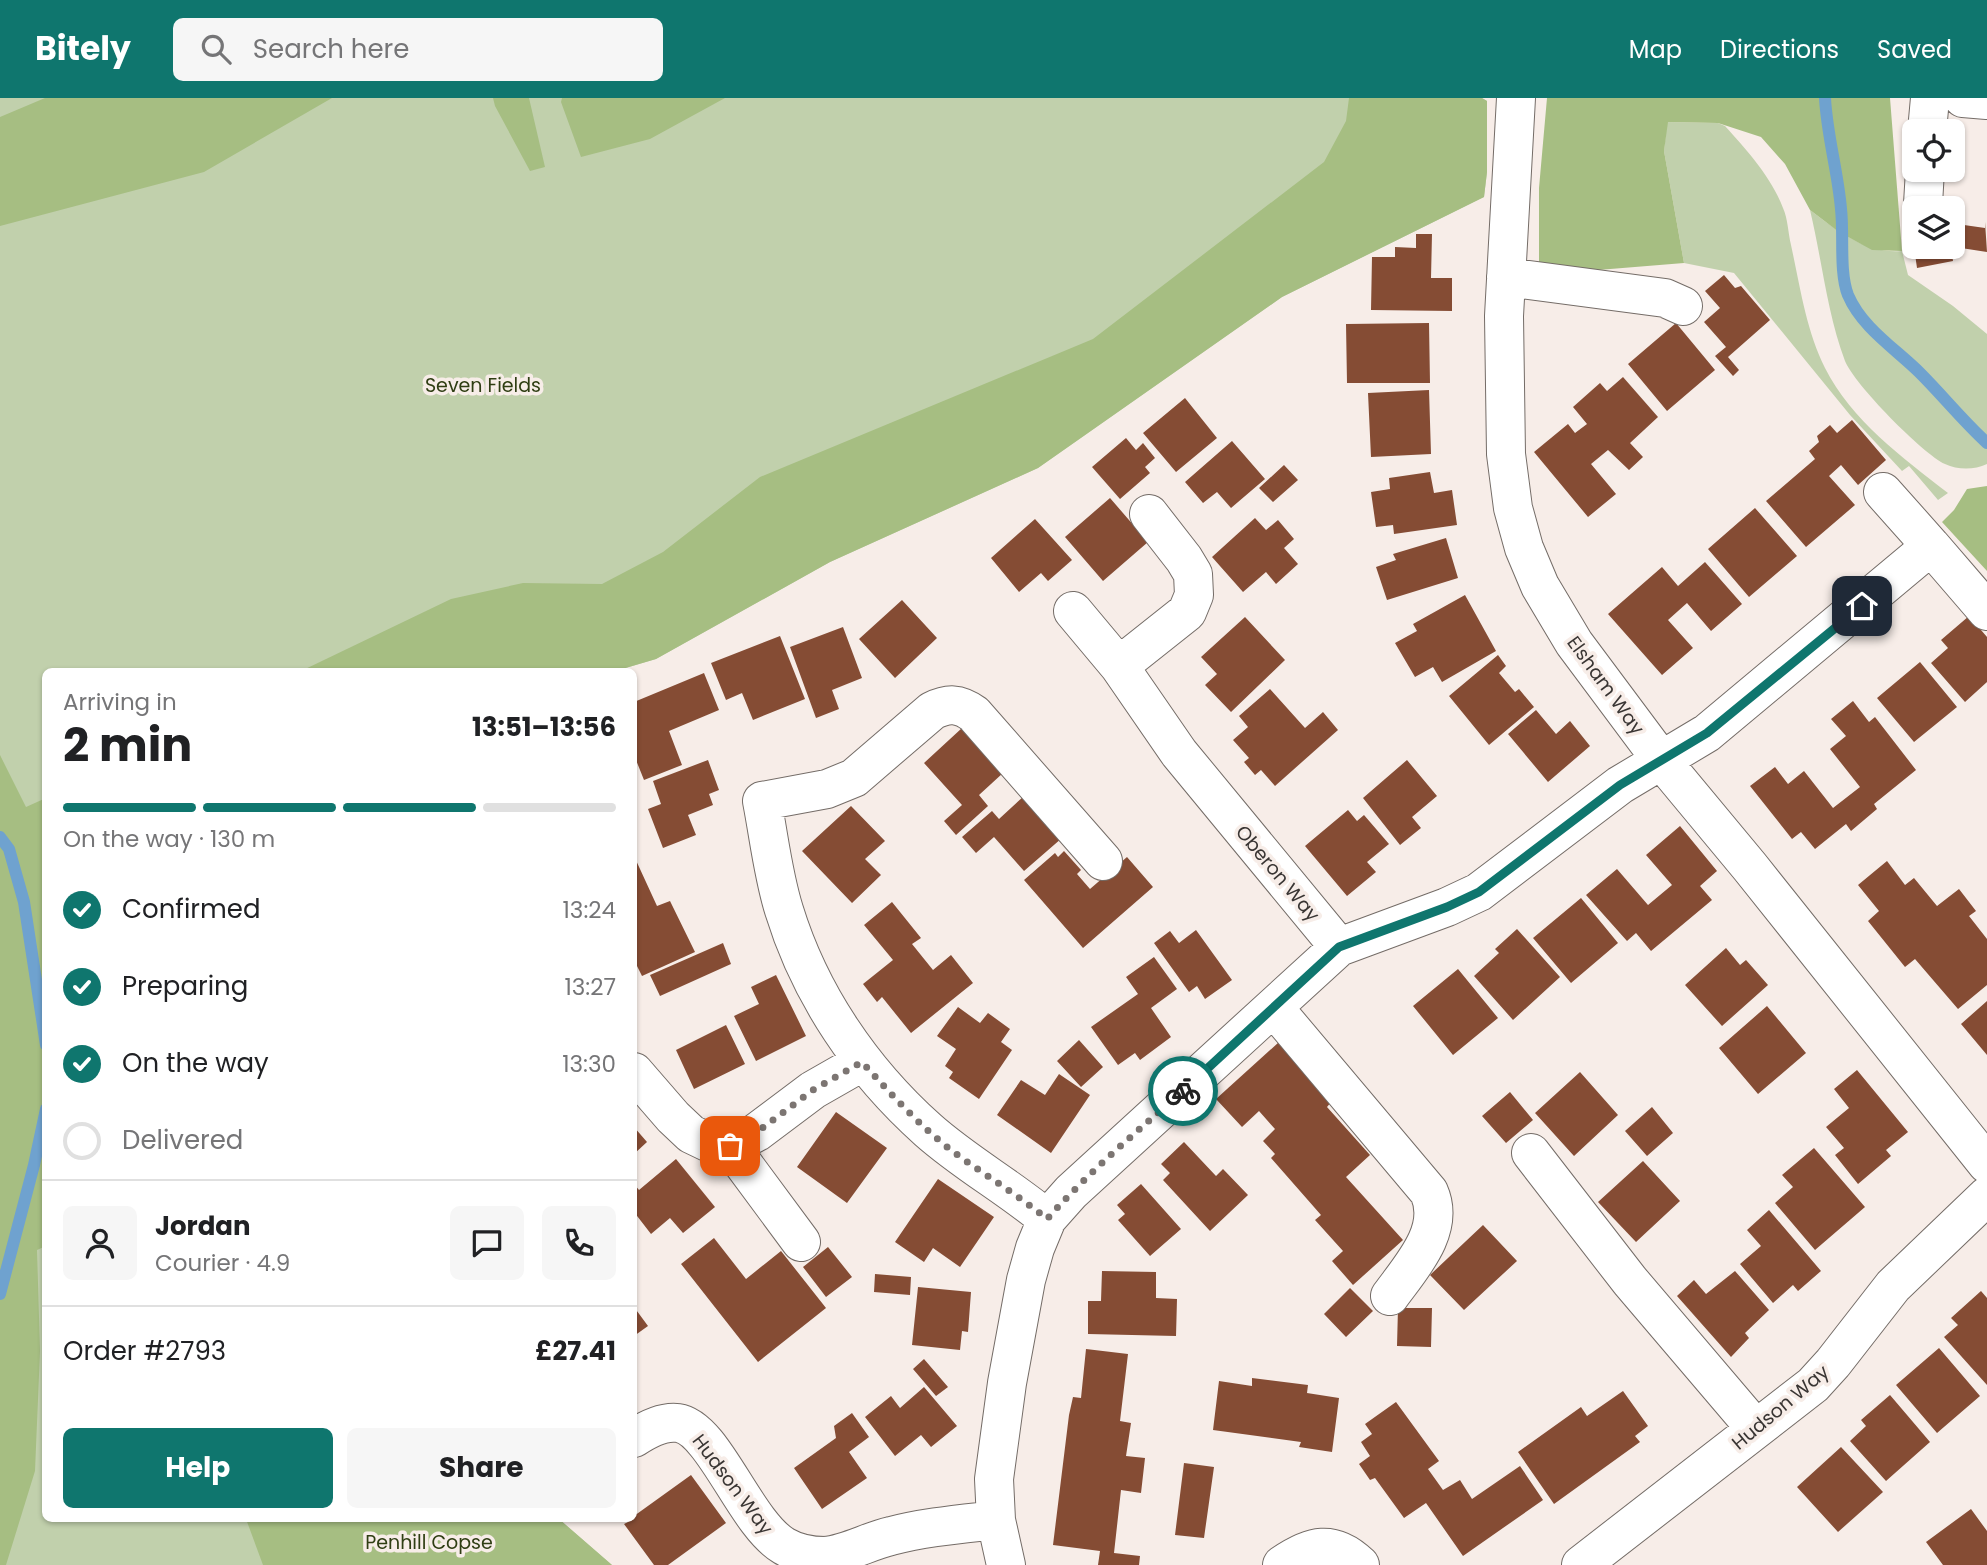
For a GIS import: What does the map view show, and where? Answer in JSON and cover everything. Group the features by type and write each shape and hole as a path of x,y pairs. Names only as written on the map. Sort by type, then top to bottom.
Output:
{"street":[{"name":"Elsham Way","path":"1516,98 1504,317 1506,454 1513,508 1524,548 1540,586 1574,643 1662,761 1987,1164"},
{"path":"1928,119 1930,98"},
{"path":"1963,98 1987,100"},
{"path":"1506,277 1665,298 1683,306"},
{"path":"1883,492 1987,611"},
{"path":"1119,666 1187,612 1194,595 1193,575 1149,514"},
{"path":"1006,1565 996,1520 994,1479 1000,1429 1026,1280 1035,1248 1047,1219 1071,1192 1339,947 1447,907 1479,892 1620,785 1707,733 1931,546"},
{"name":"Oberon Way","path":"1073,611 1119,666 1179,753 1339,947"},
{"path":"1047,1219 926,1129 862,1062 816,986 796,946 781,898 762,801 827,789 853,778 932,711 956,704 974,715 1103,861"},
{"path":"1273,1008 1429,1192 1432,1199 1432,1222 1423,1251 1390,1296"},
{"path":"637,1075 691,1134 716,1146 730,1146 757,1132 813,1090 862,1062"},
{"path":"730,1146 801,1242"},
{"path":"1531,1153 1630,1282 1756,1429"},
{"name":"Hudson Way","path":"1580,1565 1813,1385 1840,1355 1893,1286 1987,1196"},
{"name":"Hudson Way","path":"637,1436 648,1429 678,1423 693,1429 708,1444 760,1526 785,1546 800,1553 838,1554 905,1532 996,1520"},
{"path":"1282,1565 1299,1553 1325,1546 1350,1556 1360,1565"}],"green space":[{"name":"Seven Fields","path":"0,98 1482,98 1487,101 1487,172 1484,197 1282,297 1038,468 830,562 656,659 626,668 42,668 42,1522 562,1522 612,1565 0,1565"},
{"path":"45,98 332,98 204,172 0,226 0,117"},
{"path":"493,98 529,98 545,167 530,171"},
{"path":"562,98 725,98 650,139 581,157 561,102"},
{"path":"1349,98 1482,98 1487,101 1487,172 1484,197 1282,297 1038,468 830,562 656,659 626,668 307,668 451,599 523,583 602,584 663,552 760,477 1093,339 1324,162 1346,121"},
{"path":"1547,98 1890,98 1902,251 1872,250 1839,232 1810,210 1785,164 1761,137 1718,123 1668,122 1664,151 1684,263 1598,270 1539,263 1539,188"},
{"path":"1667,122 1718,123 1725,126 1758,164 1785,212 1808,323 1825,368 1836,387 1863,421 1948,493 1938,500 1909,466 1902,471 1850,415 1734,273 1684,263 1664,151"},
{"path":"1810,210 1864,245 1902,251 1908,275 1987,334 1987,464 1961,468 1945,464 1921,447 1890,417 1861,385 1845,361 1829,305"},
{"path":"1987,486 1987,571 1942,522 1954,510 1967,489"},
{"path":"0,755 26,807 42,800 42,1248 37,1250 40,1351 35,1471 6,1565 0,1565"},
{"name":"Penhill Copse","path":"247,1522 562,1522 612,1565 263,1565"}],"building":[{"path":"1985,222 1987,252 1965,249 1965,225 1985,228"},
{"path":"1416,234 1432,234 1431,278 1452,278 1452,311 1371,310 1372,257 1395,257 1395,247 1416,248"},
{"path":"1916,259 1953,259 1953,261 1917,268"},
{"path":"1724,275 1735,288 1741,286 1770,320 1728,357 1739,370 1733,376 1715,356 1726,347 1704,322 1720,308 1705,291"},
{"path":"1429,323 1430,383 1347,383 1346,324"},
{"path":"1676,323 1715,370 1667,411 1628,364"},
{"path":"1623,377 1658,417 1630,443 1643,457 1629,470 1608,450 1591,464 1616,494 1588,517 1534,452 1568,424 1575,433 1587,424 1573,407 1600,383 1607,391"},
{"path":"1429,390 1431,454 1371,457 1368,393"},
{"path":"1185,398 1217,438 1176,472 1143,433"},
{"path":"1852,420 1886,460 1858,485 1841,465 1829,476 1855,505 1806,547 1766,501 1815,459 1809,451 1819,442 1817,436 1830,425 1837,433"},
{"path":"1126,438 1136,450 1143,443 1155,458 1145,467 1150,473 1120,499 1092,467"},
{"path":"1232,441 1265,479 1231,508 1217,492 1203,503 1185,482"},
{"path":"1284,465 1298,480 1273,502 1259,488"},
{"path":"1430,472 1434,493 1452,490 1457,525 1394,534 1393,525 1376,527 1371,492 1390,489 1389,478"},
{"path":"1110,498 1148,542 1103,581 1065,537"},
{"path":"1755,508 1797,556 1749,597 1708,549"},
{"path":"1255,518 1266,530 1278,520 1294,539 1284,548 1298,564 1276,584 1266,572 1243,592 1212,557"},
{"path":"1035,519 1072,560 1048,581 1041,573 1019,592 991,558"},
{"path":"1446,538 1458,578 1387,600 1376,567 1396,560 1393,554"},
{"path":"1705,562 1742,604 1711,631 1687,603 1668,620 1693,648 1662,675 1608,614 1662,567 1678,586"},
{"path":"1465,595 1496,651 1442,682 1433,667 1415,677 1395,643 1417,631 1413,624"},
{"path":"902,600 937,638 895,678 859,639"},
{"path":"1969,616 1987,637 1987,682 1965,702 1931,663 1948,648 1941,640"},
{"path":"1245,617 1285,660 1231,712 1205,685 1217,674 1201,657"},
{"path":"843,627 862,678 832,690 839,709 816,718 790,647"},
{"path":"780,636 805,699 753,720 742,693 726,700 711,663"},
{"path":"1498,655 1506,666 1499,673 1515,692 1519,689 1534,707 1489,745 1449,696"},
{"path":"1920,662 1957,707 1914,742 1877,698"},
{"path":"704,673 719,710 669,731 682,765 644,780 637,762 637,701"},
{"path":"1270,689 1305,728 1323,712 1338,730 1275,786 1261,770 1255,775 1244,762 1249,758 1233,740 1248,727 1239,716"},
{"path":"1853,701 1869,722 1875,717 1916,770 1874,804 1877,809 1851,831 1846,824 1815,849 1801,832 1792,839 1750,786 1775,767 1788,784 1804,771 1833,808 1860,787 1830,749 1846,736 1831,719"},
{"path":"1536,710 1556,734 1570,721 1590,746 1548,782 1508,734"},
{"path":"962,728 1003,773 979,795 988,806 956,835 944,821 962,805 924,763"},
{"path":"708,760 719,790 709,794 713,805 688,815 696,835 663,848 648,809 661,804 653,781"},
{"path":"1407,760 1437,796 1412,817 1421,828 1400,845 1363,798"},
{"path":"1024,796 1062,838 1024,871 994,837 976,853 962,837 992,811 999,819"},
{"path":"851,806 885,841 865,859 881,875 852,903 802,851"},
{"path":"1348,810 1357,821 1364,815 1389,844 1367,862 1376,872 1347,896 1305,846"},
{"path":"1680,826 1717,871 1700,886 1712,900 1651,951 1636,933 1627,941 1586,895 1617,869 1648,905 1672,885 1646,855"},
{"path":"1064,851 1081,870 1077,874 1090,889 1127,857 1153,887 1083,948 1024,880 1055,853 1058,857"},
{"path":"1887,861 1905,885 1914,878 1937,906 1959,889 1976,911 1969,916 1987,939 1987,985 1958,1009 1915,959 1905,967 1868,921 1879,911 1858,885"},
{"path":"637,863 657,906 670,901 695,952 642,976 637,966"},
{"path":"1581,898 1618,943 1571,983 1533,938"},
{"path":"892,902 921,938 912,944 933,970 951,955 973,983 911,1033 882,997 877,1002 863,984 893,960 864,925"},
{"path":"1517,929 1560,977 1513,1020 1474,976 1499,953 1495,949"},
{"path":"1196,930 1232,980 1205,999 1197,986 1189,992 1154,943 1170,931 1179,943"},
{"path":"723,943 731,964 660,996 650,975"},
{"path":"1726,948 1740,965 1746,960 1768,985 1722,1026 1685,985"},
{"path":"1154,957 1177,989 1151,1008 1171,1037 1140,1060 1135,1053 1118,1065 1091,1027 1138,994 1126,977"},
{"path":"1458,969 1498,1018 1453,1055 1413,1006"},
{"path":"776,975 806,1036 756,1061 734,1016 759,1004 751,987"},
{"path":"1987,1001 1987,1055 1961,1024"},
{"path":"1767,1006 1806,1053 1758,1094 1719,1048"},
{"path":"958,1007 980,1023 988,1013 1010,1029 1001,1042 1012,1050 979,1099 949,1078 953,1072 945,1066 956,1049 937,1036"},
{"path":"726,1025 745,1064 694,1089 676,1050"},
{"path":"1079,1040 1103,1067 1081,1087 1057,1061"},
{"path":"1279,1042 1332,1101 1327,1107 1370,1155 1346,1177 1403,1240 1353,1285 1332,1261 1343,1251 1315,1220 1321,1215 1271,1158 1275,1154 1263,1141 1275,1129 1259,1111 1242,1127 1216,1099"},
{"path":"1857,1070 1908,1132 1886,1150 1891,1156 1858,1184 1835,1155 1844,1148 1826,1127 1849,1108 1834,1089"},
{"path":"1580,1072 1618,1115 1574,1156 1535,1113"},
{"path":"1059,1074 1090,1095 1051,1153 997,1115 1021,1080 1045,1095"},
{"path":"1510,1092 1533,1120 1506,1143 1482,1116"},
{"path":"1652,1107 1673,1133 1647,1156 1625,1131"},
{"path":"836,1112 887,1148 847,1203 797,1167"},
{"path":"637,1130 647,1142 637,1151"},
{"path":"1184,1142 1216,1176 1223,1169 1248,1195 1210,1231 1163,1180 1170,1173 1161,1164"},
{"path":"1814,1148 1865,1207 1815,1250 1775,1203 1793,1187 1782,1175"},
{"path":"676,1159 715,1207 683,1233 670,1218 651,1234 637,1216 637,1188 639,1190"},
{"path":"1643,1161 1680,1201 1636,1242 1598,1202"},
{"path":"938,1179 994,1217 960,1267 933,1248 924,1262 895,1242"},
{"path":"1141,1184 1181,1229 1150,1256 1118,1220 1125,1214 1117,1205"},
{"path":"1769,1210 1821,1271 1798,1291 1793,1285 1773,1303 1740,1264 1761,1246 1747,1230"},
{"path":"1483,1225 1517,1261 1464,1310 1430,1275"},
{"path":"714,1238 746,1279 781,1251 826,1308 758,1362 681,1264"},
{"path":"828,1247 852,1277 826,1297 803,1267"},
{"path":"1102,1271 1156,1272 1156,1298 1177,1299 1176,1336 1088,1334 1088,1301 1101,1301"},
{"path":"1735,1271 1769,1310 1745,1333 1749,1338 1731,1357 1677,1296 1694,1280 1706,1294"},
{"path":"875,1274 911,1277 910,1295 874,1292"},
{"path":"918,1287 971,1292 968,1332 962,1331 960,1350 912,1345"},
{"path":"1350,1288 1373,1311 1346,1337 1324,1314"},
{"path":"1981,1291 1987,1298 1987,1385 1944,1337 1958,1325 1951,1318"},
{"path":"1398,1308 1432,1308 1431,1347 1397,1346"},
{"path":"637,1311 648,1326 637,1334"},
{"path":"1939,1348 1980,1396 1937,1433 1896,1385"},
{"path":"1086,1349 1128,1354 1120,1421 1131,1423 1126,1456 1145,1458 1141,1493 1121,1490 1114,1553 1140,1556 1139,1565 1098,1565 1100,1551 1053,1545 1069,1415 1073,1397 1081,1398"},
{"path":"924,1359 948,1387 936,1396 913,1369"},
{"path":"1252,1378 1308,1385 1307,1393 1339,1398 1332,1452 1299,1447 1301,1442 1213,1430 1219,1381 1252,1386"},
{"path":"924,1387 957,1426 931,1447 921,1435 895,1456 865,1417 891,1396 900,1408"},
{"path":"1623,1391 1648,1426 1635,1436 1640,1442 1554,1504 1518,1452 1581,1407 1587,1416"},
{"path":"1890,1395 1930,1442 1886,1481 1850,1441 1866,1426 1861,1420"},
{"path":"1396,1402 1439,1461 1428,1469 1443,1490 1460,1480 1472,1499 1520,1466 1543,1500 1463,1556 1426,1503 1404,1518 1375,1478 1370,1480 1359,1464 1370,1456 1361,1442 1372,1434 1365,1424"},
{"path":"852,1413 869,1437 849,1452 867,1478 822,1509 794,1468 836,1438 834,1426"},
{"path":"1841,1447 1883,1492 1838,1532 1797,1487"},
{"path":"1184,1463 1214,1467 1204,1538 1175,1535"},
{"path":"691,1475 726,1523 668,1565 654,1565 624,1524 637,1522 637,1514"},
{"path":"1971,1509 1987,1531 1987,1565 1943,1565 1926,1542"}],"waterway":[{"path":"1825,98 1840,195 1842,253 1848,295 1871,328 1920,373 1987,443"},
{"path":"0,837 9,849 24,902 42,1019"},
{"path":"0,1294 42,1128"}],"way so far":[{"path":"730,1146 757,1132 813,1090 862,1062 926,1129 1047,1219 1071,1192 1183,1091"}],"route":[{"path":"1183,1091 1339,947 1447,907 1479,892 1620,785 1707,733 1862,606"}]}
